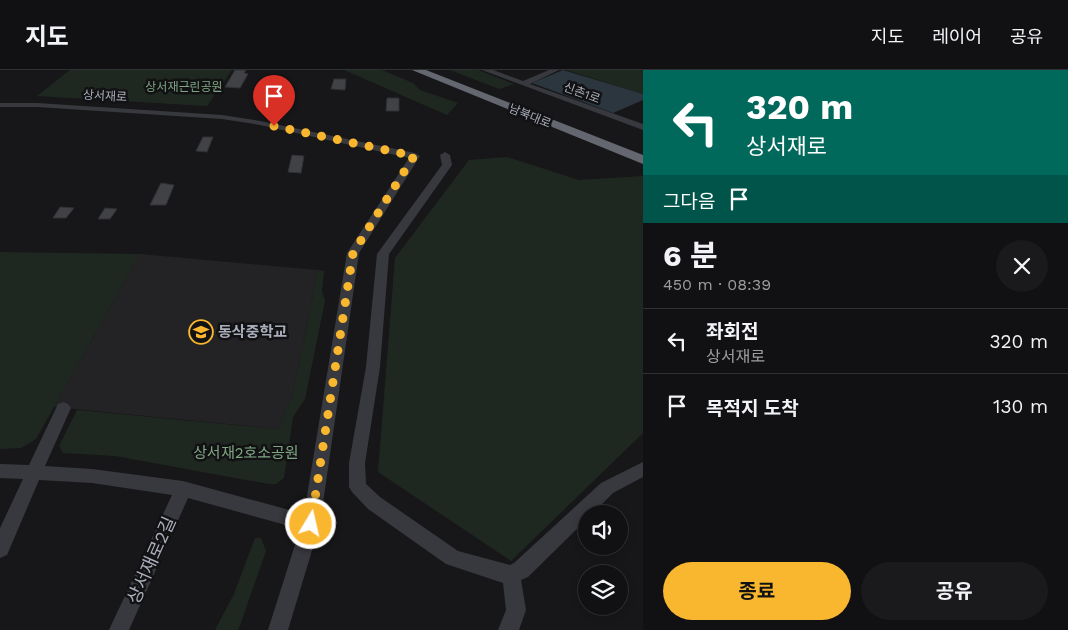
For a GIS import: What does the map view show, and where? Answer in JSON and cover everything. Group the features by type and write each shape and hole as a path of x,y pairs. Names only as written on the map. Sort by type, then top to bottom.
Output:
{"highway":[{"name":"남북대로","path":"417,70 643,160"},
{"name":"남북대로","path":"437,70 643,148"}],"street":[{"name":"신촌1로","path":"486,70 643,127"},
{"path":"523,84 555,70"},
{"name":"상서재로","path":"0,106 37,105 207,115 260,123 414,156 353,253 311,524"},
{"path":"445,155 448,165 383,254 373,367 357,463 358,487 374,503 453,558 498,573 510,574 521,570 607,488 643,469"},
{"path":"0,549 63,408"},
{"path":"0,471 92,476 183,490 311,524 278,630"},
{"name":"상서재로2길","path":"119,630 183,490"},
{"path":"508,630 516,617 515,594 510,574"}],"shaded area":[{"path":"563,70 643,94 643,100 613,113 532,83"},
{"name":"동삭중학교","path":"140,254 318,270 293,394 278,429 54,407"}],"green space":[{"name":"상서재근린공원","path":"70,70 232,70 207,106 37,96"},
{"path":"344,70 382,70 413,83 420,90 458,103 447,115"},
{"path":"450,70 478,70 514,84 499,89"},
{"path":"566,70 643,70 643,94"},
{"path":"507,157 579,180 643,176 643,433 511,561 378,472 395,258 469,160"},
{"path":"0,252 140,254 36,439 21,448 0,449"},
{"name":"상서재2호소공원","path":"318,270 324,271 322,291 325,301 305,399 293,417 284,478 276,484 115,456 63,453 59,446 77,410 278,429 293,394"},
{"path":"255,538 261,538 266,551 239,628 238,630 215,630 234,594"}],"building":[{"path":"235,70 246,70 244,73 248,74 240,88 225,87"},
{"path":"334,79 346,79 345,90 331,89"},
{"path":"263,89 278,90 272,101 257,101"},
{"path":"387,98 399,98 399,111 386,111"},
{"path":"203,137 213,137 207,152 196,151"},
{"path":"292,155 304,156 301,173 288,172"},
{"path":"161,183 174,185 166,205 150,205"},
{"path":"60,207 74,208 66,218 53,218"},
{"path":"105,208 117,209 110,219 98,219"}],"place":[{"name":"동삭중학교","path":"201,332"}],"route":[{"path":"274,126 414,156 353,253 311,524"}]}
